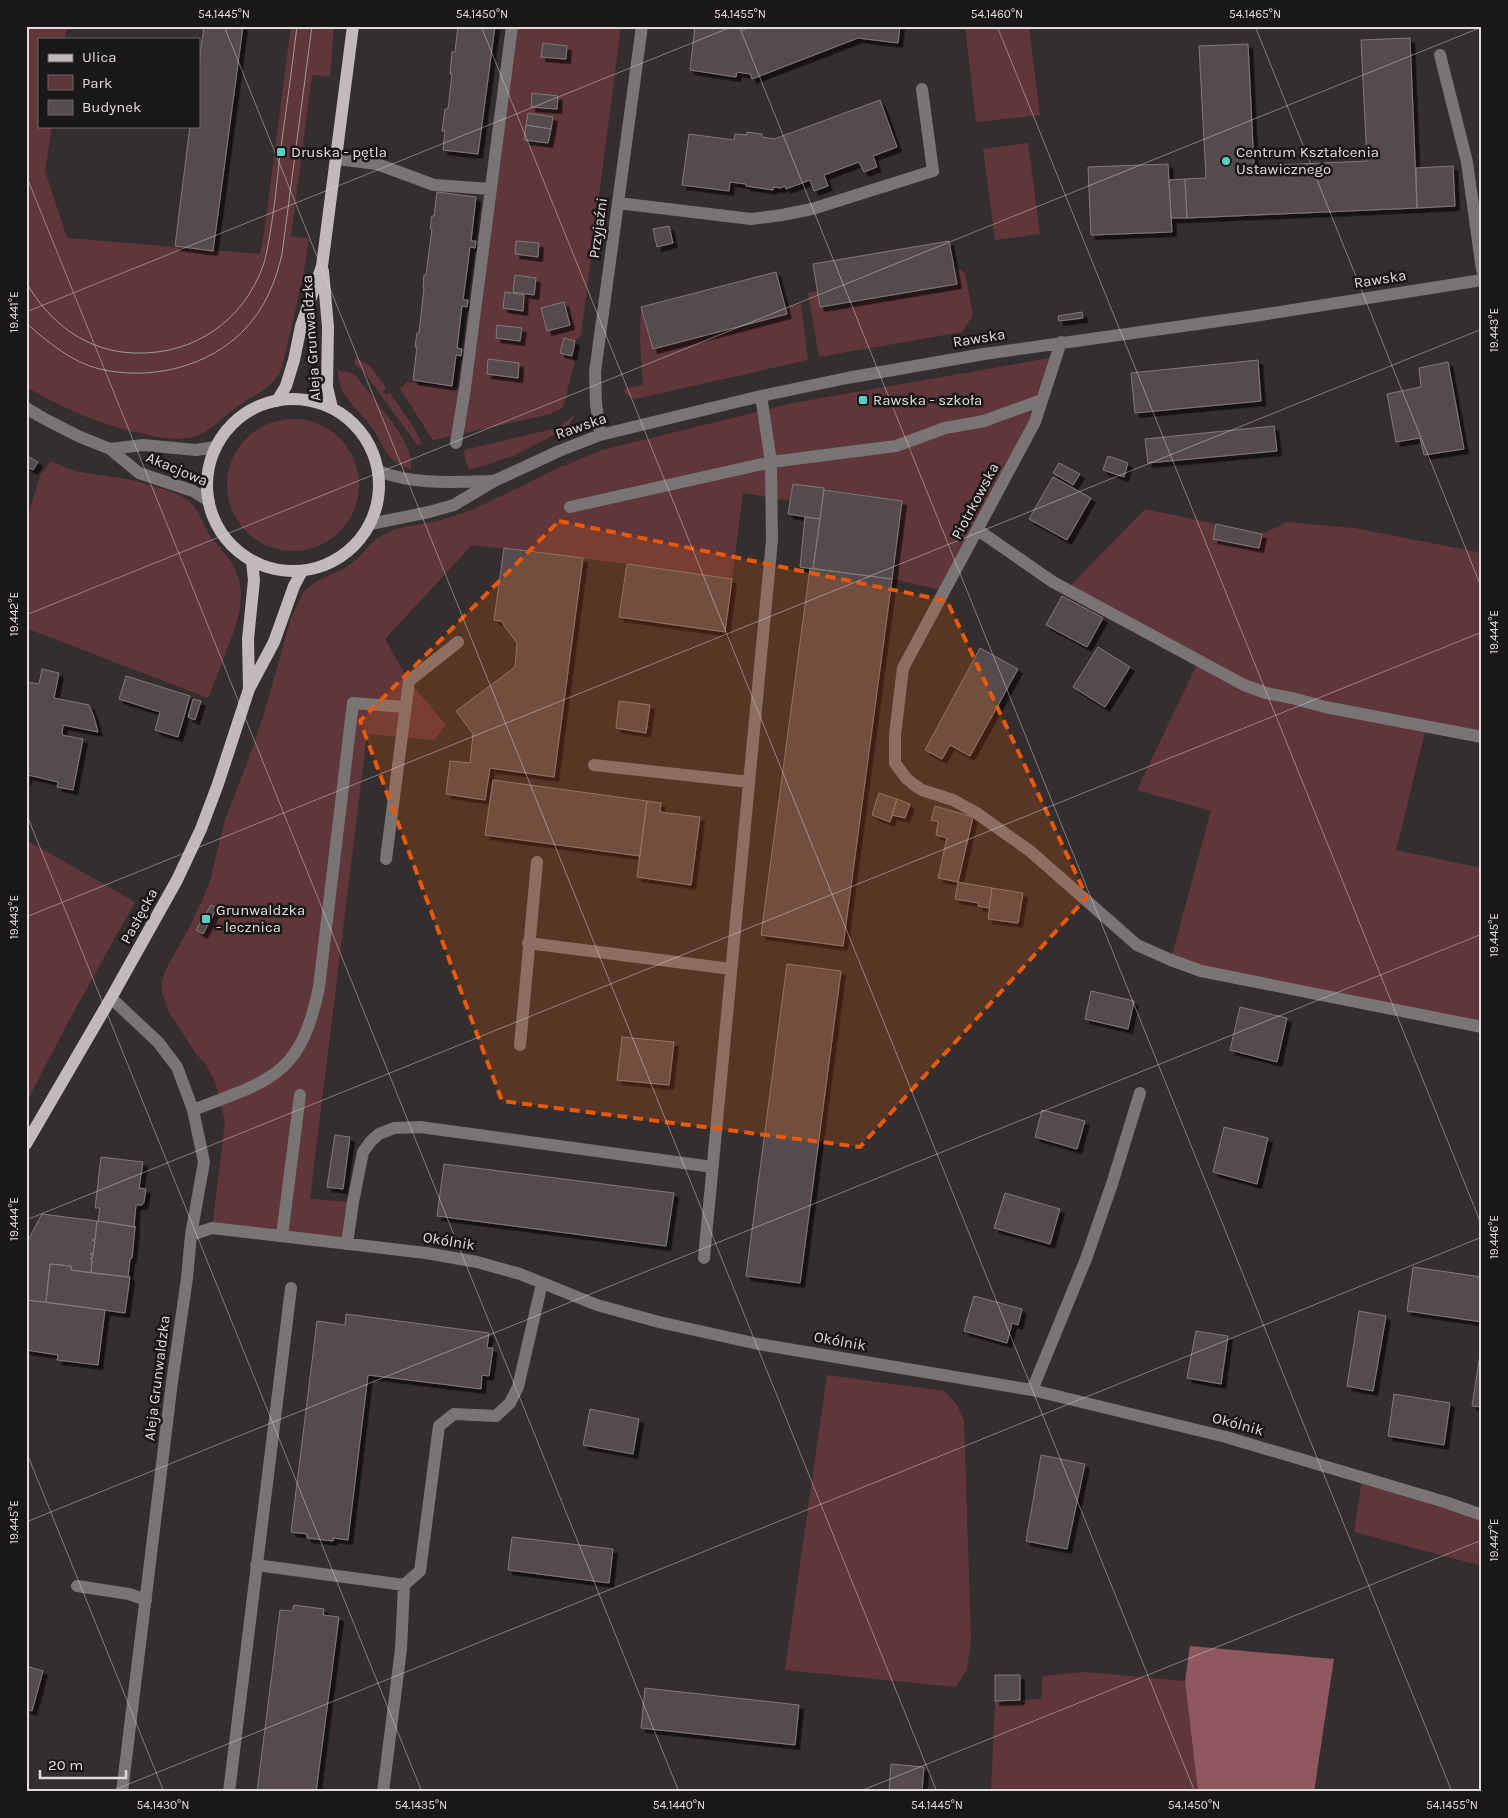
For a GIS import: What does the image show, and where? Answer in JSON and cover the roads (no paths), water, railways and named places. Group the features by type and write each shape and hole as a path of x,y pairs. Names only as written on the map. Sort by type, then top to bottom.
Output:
{"main road":[{"name":"Aleja Grunwaldzka","path":"277,401 286,386 301,326 322,266 353,26"},
{"name":"Aleja Grunwaldzka","path":"322,266 328,327 327,387 332,408"},
{"path":"296,399 332,408 357,428 367,441 374,456 378,471 379,490 370,524 361,539 342,556 319,567 302,571 285,571 252,561 239,552 219,529 213,516 209,501 208,482 210,464 216,446 235,422 262,405 296,399"},
{"name":"Pasłęcka","path":"249,689 248,639 254,580 252,561"},
{"name":"Pasłęcka","path":"26,1144 177,880 201,830 249,689 274,642 294,586 302,571"}],"street":[{"path":"456,443 465,388 512,26"},
{"name":"Przyjaźni","path":"600,435 595,372 642,26"},
{"path":"1440,55 1467,162 1482,270"},
{"path":"618,203 750,219 812,209 933,171 922,89"},
{"path":"336,159 377,164 434,185 491,189"},
{"name":"Rawska","path":"370,524 454,505 494,481 559,451 600,435 761,396 891,370 1061,342 1254,316 1482,280"},
{"name":"Piotrkowska","path":"1061,342 1035,422 903,668 895,734 895,763 902,774 922,790 953,800 975,812 1030,851 1137,945 1201,971 1482,1027"},
{"path":"704,1258 772,540 771,462 761,396"},
{"path":"570,507 771,462 896,446 945,428 984,421 1042,400"},
{"name":"Akacjowa","path":"26,408 78,436 110,449 139,473 193,492 209,501"},
{"name":"Akacjowa","path":"110,449 142,445 196,450 216,446"},
{"name":"Rawska","path":"378,471 393,477 417,481 494,481"},
{"path":"978,530 1053,582 1244,686 1325,707 1482,737"},
{"path":"386,859 409,681 458,642"},
{"path":"193,1110 246,1090 274,1076 296,1054 314,1015 319,987 353,703 405,707"},
{"path":"594,765 749,782"},
{"path":"520,1045 537,862"},
{"path":"528,943 732,969"},
{"name":"Aleja Grunwaldzka","path":"111,998 158,1042 177,1066 193,1110 204,1162 191,1235 122,1792"},
{"path":"1032,1390 1086,1259 1112,1184 1140,1093"},
{"path":"282,1236 300,1095"},
{"path":"347,1244 352,1202 363,1152 379,1134 394,1128 420,1127 713,1167"},
{"name":"Okólnik","path":"191,1235 212,1228 426,1253 476,1262 505,1269 597,1305 659,1322 758,1344 1032,1390 1226,1437 1482,1515"},
{"path":"383,1792 401,1650 404,1585 420,1571 439,1426 454,1414 496,1416 510,1403 518,1387 542,1283"},
{"path":"229,1792 291,1288"},
{"path":"256,1565 404,1585"},
{"path":"77,1586 129,1594 146,1600"}],"tram line":[{"path":"26,282 46,310 71,332 85,341 117,351 135,353 157,352 177,348 196,341 214,331 229,318 243,303 254,286 266,257 297,26"},
{"path":"26,323 51,344 79,362 100,369 139,373 159,372 197,362 231,342 245,329 269,294 282,254 312,26"}],"place":[{"name":"Druska - pętla","path":"281,152"},
{"name":"Centrum Kształcenia Ustawicznego","path":"1226,161"},
{"name":"Rawska - szkoła","path":"863,400"},
{"name":"Grunwaldzka - lecznica","path":"206,919"}]}
